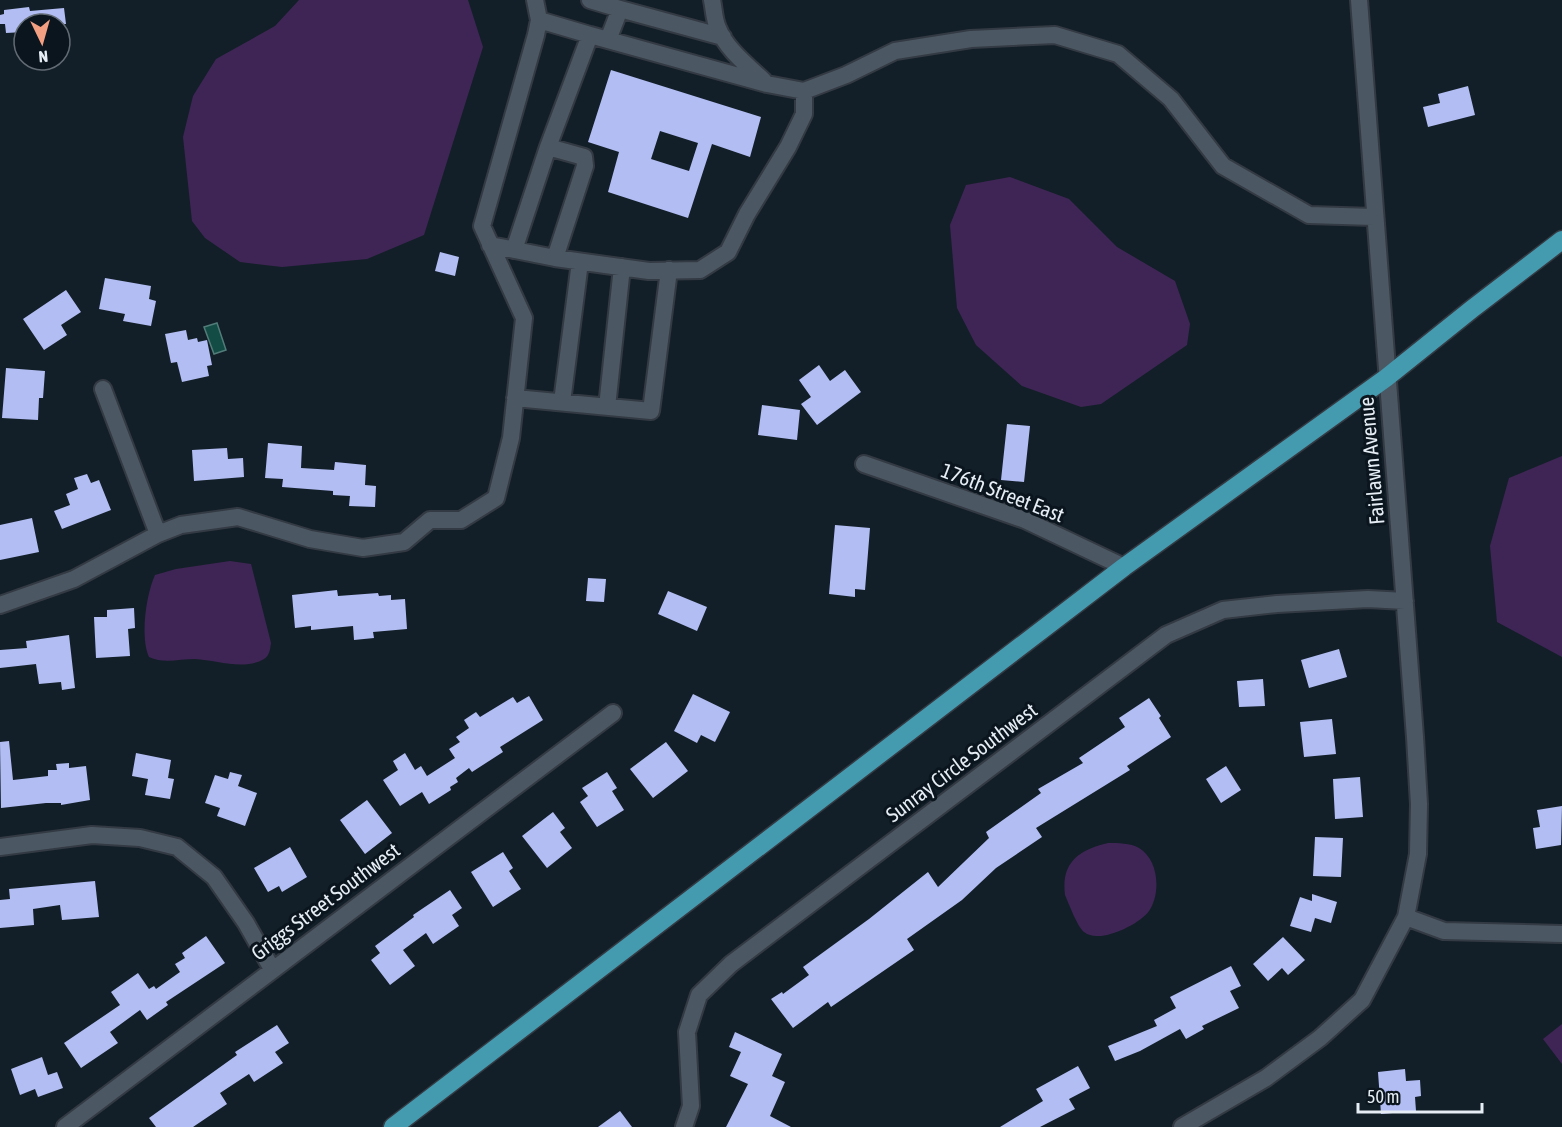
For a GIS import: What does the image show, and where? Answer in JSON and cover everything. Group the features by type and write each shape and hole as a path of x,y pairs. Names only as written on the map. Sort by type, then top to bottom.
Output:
{"main road":[{"path":"393,1127 1124,567 1386,378 1562,240"}],"street":[{"path":"0,605 74,579 158,534 181,525 238,517 310,539 363,548 404,542 430,520 461,520 496,498 511,438 524,318 482,226 536,35 539,20 535,0"},
{"path":"590,0 723,37"},
{"path":"712,0 717,26 723,37 741,59 767,84"},
{"name":"Fairlawn Avenue","path":"1182,1127 1266,1078 1320,1038 1362,1000 1406,918 1418,854 1419,804 1405,601 1386,378 1359,0"},
{"path":"608,40 620,9"},
{"path":"539,20 767,84 804,91 846,75 895,51 971,39 1055,35 1118,54 1171,99 1223,166 1309,215 1374,217"},
{"path":"514,250 548,147 590,35"},
{"path":"490,245 555,258 649,271 700,270 729,252 747,214 788,147 804,114 804,91"},
{"path":"548,147 584,157 585,166 555,258"},
{"path":"562,402 580,262"},
{"path":"607,406 622,267"},
{"path":"515,398 651,411 669,270"},
{"path":"104,389 158,534"},
{"name":"176th Street East","path":"864,464 1025,520 1124,567"},
{"name":"Sunray Circle Southwest","path":"684,1127 691,1106 687,1032 699,994 731,964 1166,635 1222,610 1277,604 1368,599 1405,601"},
{"name":"Griggs Street Southwest","path":"65,1127 613,712"},
{"path":"0,847 92,835 140,838 177,847 214,877 246,923 272,969"},
{"path":"1406,918 1444,930 1562,934"}],"shaded area":[{"path":"299,0 468,0 483,47 424,235 367,259 282,267 240,262 205,238 192,221 183,137 193,96 216,59 275,26"},
{"path":"1010,177 1069,199 1117,247 1175,281 1190,324 1187,345 1101,404 1081,407 1022,386 976,345 957,308 950,225 966,185"},
{"path":"217,323 226,350 214,354 204,327"},
{"path":"1562,456 1562,657 1497,622 1490,546 1509,478"},
{"path":"230,561 251,564 271,643 267,656 256,662 239,665 195,659 172,661 149,657 145,639 145,616 155,575 176,569"},
{"path":"1108,843 1132,845 1146,853 1151,860 1156,877 1155,895 1149,911 1137,922 1109,934 1091,935 1084,932 1073,915 1065,895 1066,874 1074,859 1088,849"},
{"path":"1562,1024 1562,1064 1543,1039"}],"building":[{"path":"29,7 30,11 64,8 64,12 12,12 12,33 6,33 5,24 0,24 0,15 4,14 4,10"},
{"path":"611,70 761,117 750,157 712,144 688,218 608,192 619,152 588,142","holes":["660,131 698,143 689,171 651,159"]},
{"path":"1468,86 1475,115 1428,127 1423,107 1440,103 1438,94"},
{"path":"440,252 459,257 455,276 435,271"},
{"path":"105,278 151,286 149,299 156,301 151,326 123,321 125,314 99,309"},
{"path":"66,290 81,312 61,325 67,335 44,350 23,319"},
{"path":"186,330 188,340 197,338 198,342 207,340 212,365 207,366 209,376 182,382 177,362 171,363 165,334"},
{"path":"819,365 830,381 845,370 861,392 817,425 801,404 811,397 799,380"},
{"path":"6,368 45,371 43,398 39,398 38,420 2,418"},
{"path":"762,405 800,410 797,440 758,435"},
{"path":"1007,424 1030,426 1024,482 1001,480"},
{"path":"268,443 302,446 301,468 334,470 335,462 366,465 365,485 376,486 375,507 349,506 350,496 333,495 333,491 282,487 283,479 265,478"},
{"path":"227,448 228,459 243,458 244,477 194,481 192,450"},
{"path":"87,474 91,483 99,480 111,510 62,529 54,511 70,505 66,494 78,489 74,478"},
{"path":"32,518 39,552 0,560 0,525"},
{"path":"835,525 870,528 865,590 855,589 855,597 829,594"},
{"path":"588,578 606,579 604,602 586,601"},
{"path":"337,590 338,596 378,593 379,596 391,595 391,600 405,599 407,629 373,632 374,638 354,640 353,626 311,630 311,626 295,628 292,595"},
{"path":"668,591 707,607 697,631 658,614"},
{"path":"134,608 135,628 128,629 130,656 96,658 94,617 107,617 107,610"},
{"path":"69,635 75,688 62,690 61,682 39,684 36,664 0,668 0,650 27,648 26,641"},
{"path":"1339,649 1347,677 1309,688 1301,660"},
{"path":"1263,679 1265,706 1239,707 1237,681"},
{"path":"693,694 730,712 715,742 701,735 697,743 674,731"},
{"path":"529,696 543,720 500,747 503,752 472,772 469,768 456,778 458,782 450,787 451,790 429,804 422,792 400,806 383,780 398,770 393,761 405,753 415,770 421,766 427,776 455,758 449,749 460,742 456,737 469,728 464,720 476,712 480,717 513,697 517,703"},
{"path":"1149,698 1171,737 1127,766 1130,770 1036,828 1042,837 996,868 962,900 907,939 914,950 831,1007 828,1002 793,1028 771,999 782,992 783,994 809,975 803,967 928,872 938,887 989,838 986,832 1041,793 1038,789 1083,763 1079,758 1125,727 1119,718"},
{"path":"1332,719 1336,754 1304,757 1300,722"},
{"path":"9,741 13,780 48,776 48,770 57,770 56,764 69,763 69,768 86,766 90,800 61,805 61,803 46,803 1,808 0,742"},
{"path":"666,742 688,771 653,798 630,769"},
{"path":"136,753 171,760 168,778 174,779 170,799 145,795 148,779 132,776"},
{"path":"1226,766 1241,790 1221,803 1206,779"},
{"path":"230,772 242,775 238,786 257,793 245,826 217,816 220,808 205,803 215,775 228,779"},
{"path":"607,772 617,788 612,791 624,810 597,827 580,802 588,796 582,788"},
{"path":"1360,777 1363,817 1335,819 1333,779"},
{"path":"367,800 392,833 365,854 340,820"},
{"path":"1562,806 1561,845 1536,849 1533,828 1540,827 1537,810"},
{"path":"553,812 565,828 560,832 572,848 547,868 522,836"},
{"path":"1315,837 1343,838 1341,877 1313,876"},
{"path":"290,847 307,877 282,892 279,886 268,892 254,868"},
{"path":"503,852 513,868 509,871 521,889 493,907 471,872"},
{"path":"95,881 99,917 62,920 60,905 33,909 34,925 0,928 0,900 10,899 9,889"},
{"path":"450,890 462,908 452,915 459,926 433,944 426,933 403,950 415,966 390,985 371,960 380,953 375,946 414,917 413,915"},
{"path":"1312,894 1337,902 1331,923 1315,918 1311,932 1290,926 1300,897 1312,901"},
{"path":"206,936 225,963 166,1002 168,1005 147,1020 140,1010 110,1032 118,1043 81,1068 64,1043 120,1005 111,992 138,973 149,989 154,986 156,989 180,972 175,964 185,958 182,953"},
{"path":"1283,937 1305,960 1288,975 1282,968 1268,981 1253,964"},
{"path":"1231,966 1241,986 1230,991 1239,1008 1202,1026 1204,1029 1186,1039 1180,1029 1140,1051 1115,1061 1108,1046 1157,1026 1154,1020 1176,1008 1170,997"},
{"path":"277,1025 289,1043 275,1052 283,1063 254,1082 249,1074 220,1093 227,1104 193,1127 156,1127 149,1118 237,1055 235,1052"},
{"path":"735,1032 782,1054 772,1076 785,1082 770,1116 791,1127 726,1127 748,1084 730,1076 741,1052 729,1047"},
{"path":"42,1057 48,1075 57,1072 63,1088 38,1097 35,1089 20,1095 11,1069"},
{"path":"1078,1066 1090,1088 1069,1099 1075,1109 1040,1127 1000,1127 1043,1101 1036,1089"},
{"path":"1405,1069 1406,1081 1420,1080 1421,1096 1415,1097 1416,1111 1381,1114 1378,1072"},
{"path":"620,1111 632,1127 598,1127"}]}
